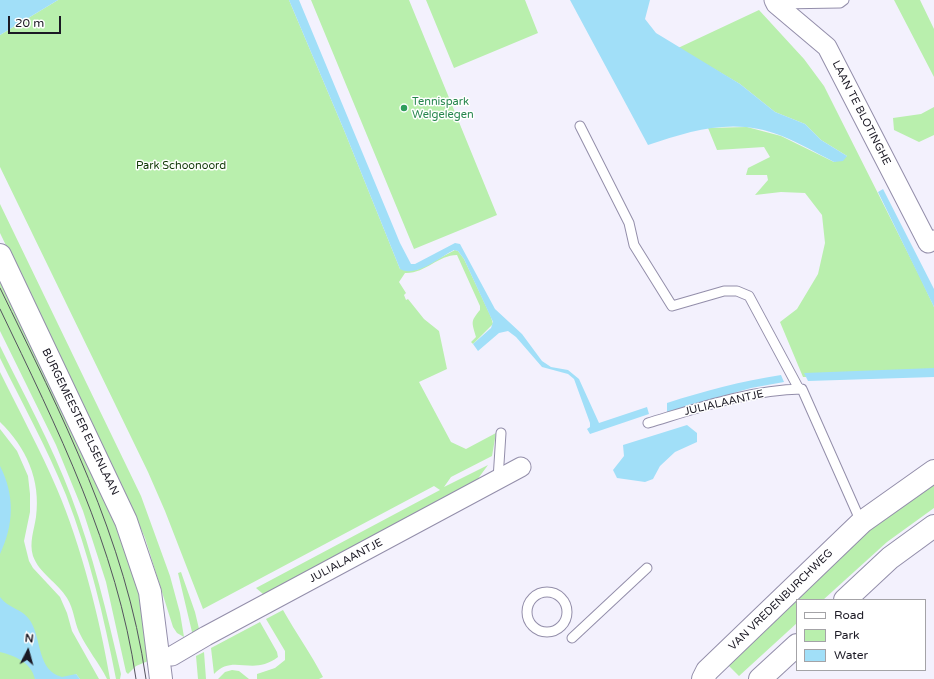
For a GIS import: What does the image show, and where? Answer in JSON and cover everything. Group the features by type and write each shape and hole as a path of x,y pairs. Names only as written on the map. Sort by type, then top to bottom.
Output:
{"main road":[{"name":"BURGEMEESTER ELSENLAAN","path":"0,255 118,502 134,541 150,592 164,622 172,656 175,679"},
{"name":"VAN VREDENBURCHWEG","path":"710,677 862,522 934,470"},
{"path":"846,599 890,558 934,526"},
{"name":"BURGEMEESTER ELSENLAAN","path":"150,592 161,679"},
{"path":"760,679 796,646"}],"street":[{"name":"LAAN TE BLOTINGHE","path":"775,2 827,47 931,241"},
{"name":"JULIALAANTJE","path":"172,656 206,636 521,467"}],"lane":[{"path":"775,2 840,3 844,0"},
{"path":"580,126 629,223 634,245 672,306 724,291 737,291 749,296 801,388 862,522"},
{"name":"JULIALAANTJE","path":"648,423 689,410 738,398 801,388"},
{"path":"498,479 500,433"},
{"path":"572,638 647,568"},
{"path":"551,591 559,595 564,600 567,608 566,620 561,627 550,632 537,630 529,622 526,610 531,599 541,592 551,591"}],"green space":[{"name":"Park Schoonoord","path":"58,0 289,0 344,130 400,269 419,269 455,250 458,251 464,259 491,317 493,324 473,344 471,342 476,337 473,320 480,310 480,306 457,255 444,258 419,271 405,273 399,282 406,293 404,295 406,300 408,299 424,319 439,331 447,369 419,382 451,442 466,449 496,433 492,456 451,477 444,487 488,465 477,480 268,595 263,594 256,588 440,490 434,486 203,609 165,511 148,472 0,167 0,35"},
{"name":"Tennispark Welgelegen","path":"311,0 409,0 497,215 414,249"},
{"name":"Tennispark Welgelegen","path":"426,0 525,0 538,33 454,68"},
{"path":"894,0 920,0 934,29 934,77"},
{"path":"759,10 804,59 824,86 920,277 934,307 934,376 803,377 780,322 797,309 818,274 825,243 822,215 805,193 781,192 755,195 768,180 767,175 746,175 748,168 770,157 764,147 717,150 708,128 747,127 781,136 834,162 847,156 821,140 805,124 775,112 740,84 678,48"},
{"path":"934,107 934,135 919,142 894,130 893,118 921,114"},
{"path":"0,204 141,496 170,576 180,613 184,637 177,633 173,627 145,538 125,492 0,233"},
{"path":"0,277 110,508 138,588 153,659 136,666 128,674 126,672 106,582 83,511 56,445 0,331"},
{"path":"0,346 55,458 79,518 105,607 121,674 120,679 116,679 95,586 74,517 51,460 0,358"},
{"path":"0,372 44,459 66,511 89,583 101,632 110,679 107,679 82,638 67,598 44,573 33,556 32,541 37,503 34,477 24,453 0,422"},
{"path":"0,429 17,451 28,476 30,512 24,541 29,561 33,568 60,597 67,613 72,631 99,679 80,679 76,674 67,679 0,679"},
{"path":"934,479 934,508 887,542 824,599 796,599 796,624 739,676 725,662 852,541"},
{"path":"181,572 195,612 200,633 192,632 178,573"},
{"path":"283,610 323,677 319,679 257,679 257,674 275,668 285,660 285,651 266,619"},
{"path":"260,622 277,652 278,657 269,663 260,665 228,665 221,668 214,674 211,648"},
{"path":"204,652 206,679 198,679 196,656"},
{"path":"232,670 239,671 249,679 218,679 225,672"}],"water":[{"path":"0,0 58,0 0,35"},
{"path":"289,0 299,0 400,243 411,264 415,264 455,243 460,244 495,309 522,334 542,361 551,367 568,370 579,379 599,423 647,407 649,414 590,434 587,429 590,427 590,423 574,379 568,374 542,367 516,337 508,331 499,333 478,351 473,344 491,328 493,322 464,259 458,251 454,250 428,266 420,269 406,271 400,269 344,130"},
{"path":"570,0 650,0 645,19 656,33 740,84 775,112 805,124 821,140 847,156 843,161 834,162 782,136 765,130 748,127 714,128 681,135 648,145"},
{"path":"883,189 934,289 934,307 878,192"},
{"path":"934,368 934,377 808,381 804,373"},
{"path":"781,375 784,382 751,388 667,412 667,403 723,387"},
{"path":"687,425 697,433 697,442 675,452 660,466 653,479 645,482 617,478 613,470 624,456 623,445"},
{"path":"0,466 8,488 11,510 8,532 0,554"},
{"path":"0,597 24,614 31,622 41,654 48,668 62,677 76,674 80,679 35,679 30,668 26,664 17,658 0,652"}],"tram line":[{"path":"0,288 68,430 107,527 123,577 136,627 146,679"},
{"path":"0,309 43,398 100,535 115,582 127,630 136,679"}],"place":[{"name":"Tennispark Welgelegen","path":"404,108"}]}
